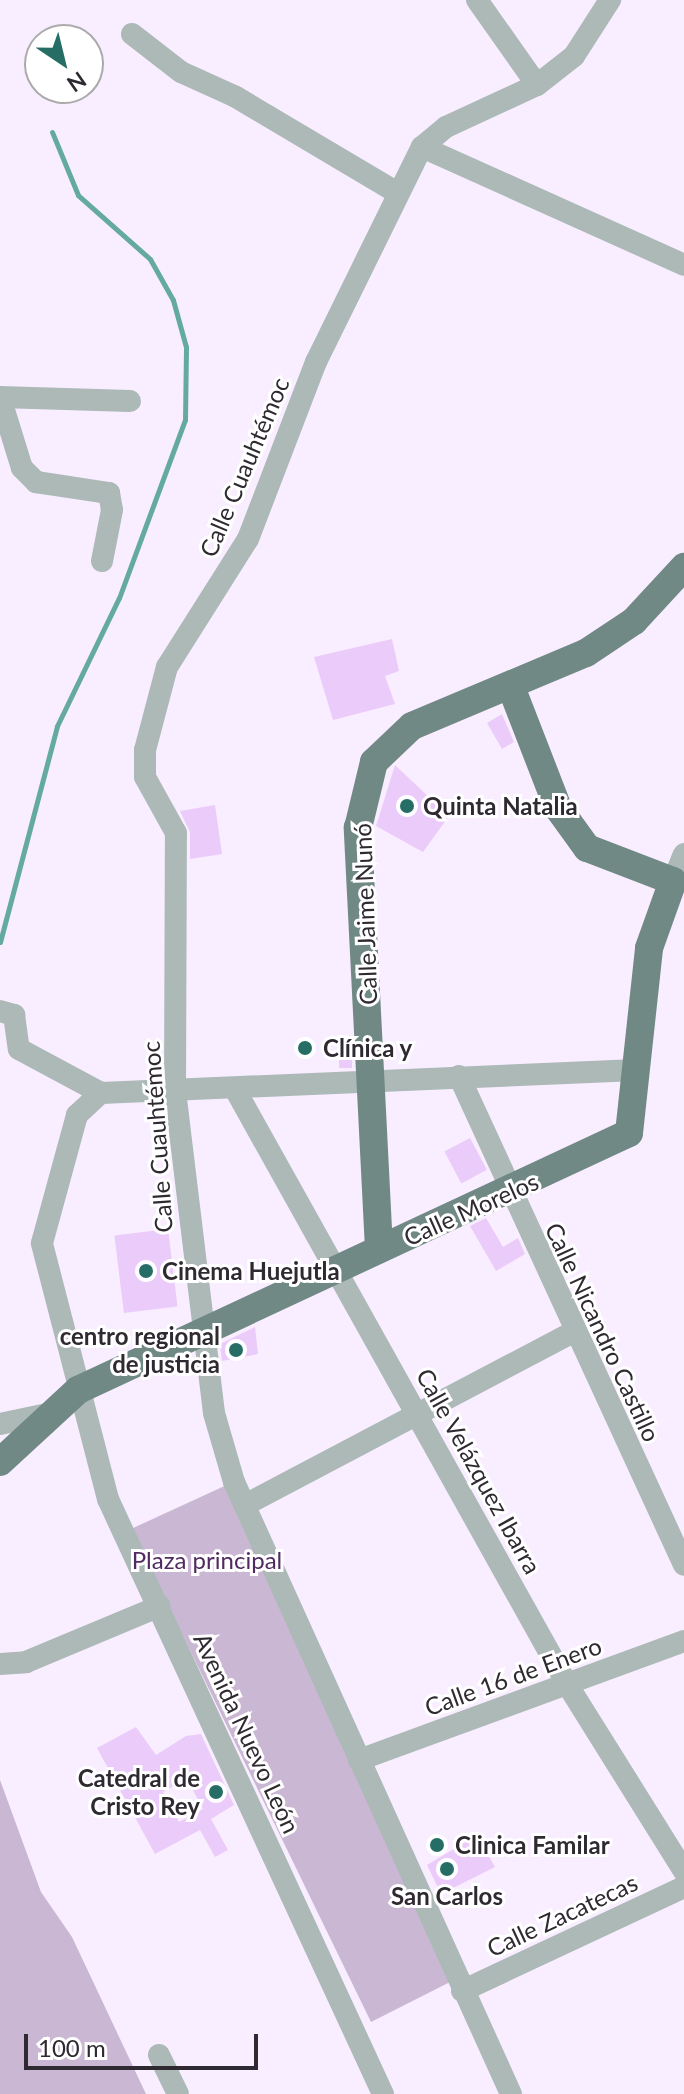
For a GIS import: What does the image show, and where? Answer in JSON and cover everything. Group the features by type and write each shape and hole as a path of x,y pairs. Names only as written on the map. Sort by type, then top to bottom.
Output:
{"main road":[{"name":"Calle Jaime Nunó","path":"379,1249 358,828 363,794 374,762 412,726 511,687 612,637 684,567"},
{"path":"511,687 558,808 587,848 673,881"},
{"name":"Calle Morelos","path":"0,1462 78,1390 338,1273 379,1249 510,1193 629,1133 649,948 673,881"}],"street":[{"path":"477,0 537,85"},
{"name":"Calle Cuauhtémoc","path":"511,2094 245,1505 214,1413 201,1336 175,1093 176,833 145,777 145,750 167,667 248,539 316,362 396,192 422,147 446,127 537,85 574,56 610,0"},
{"path":"132,34 181,72 355,163 396,192"},
{"path":"422,147 581,223 684,265"},
{"path":"102,561 112,510 109,493 36,482 22,468 0,397 130,401"},
{"path":"673,881 684,854"},
{"path":"0,1011 14,1015 19,1049 93,1097 459,1076 637,1070"},
{"name":"Calle Nicandro Castillo","path":"459,1076 573,1332 684,1565"},
{"name":"Calle Velázquez Ibarra","path":"236,1091 567,1684 684,1871"},
{"name":"Avenida Nuevo León","path":"93,1097 42,1243 108,1499 383,2094"},
{"path":"245,1505 573,1332"},
{"path":"0,1424 52,1413"},
{"path":"0,1664 26,1662 160,1606"},
{"name":"Calle 16 de Enero","path":"359,1760 684,1641"},
{"name":"Calle Zacatecas","path":"462,1991 684,1887"},
{"path":"159,2055 178,2094"}],"green space":[{"name":"Plaza principal","path":"231,1483 456,1979 371,2022 131,1529"},
{"path":"0,1780 41,1892 72,1937 146,2094 0,2094"}],"building":[{"path":"392,639 399,671 385,676 395,704 333,720 314,657"},
{"path":"502,714 514,742 502,749 487,723"},
{"name":"Quinta Natalia","path":"395,765 449,816 423,852 376,826"},
{"path":"215,805 222,854 190,859 190,832 180,811"},
{"path":"339,1043 352,1043 352,1068 339,1068"},
{"path":"470,1138 487,1170 461,1183 444,1152"},
{"path":"486,1218 503,1247 518,1238 525,1254 496,1271 470,1226"},
{"name":"Cinema Huejutla","path":"168,1229 178,1306 124,1313 114,1236"},
{"name":"centro regional de justicia","path":"255,1327 258,1354 222,1361 220,1344"},
{"name":"Catedral de Cristo Rey","path":"136,1727 156,1755 186,1736 201,1734 234,1805 211,1819 228,1850 215,1857 200,1830 155,1854 97,1748","holes":["187,1779 203,1809 179,1822 163,1792"]},
{"name":"San Carlos","path":"477,1835 495,1867 441,1894 427,1865"}],"waterway":[{"path":"0,942 57,726 119,598 185,420 186,347 173,300 150,259 78,195 52,132"}],"place":[{"name":"Quinta Natalia","path":"407,806"},
{"name":"Clínica y","path":"305,1048"},
{"name":"Cinema Huejutla","path":"146,1271"},
{"name":"centro regional de justicia","path":"236,1350"},
{"name":"Catedral de Cristo Rey","path":"216,1792"},
{"name":"Clinica Familar","path":"437,1845"},
{"name":"San Carlos","path":"447,1869"}]}
